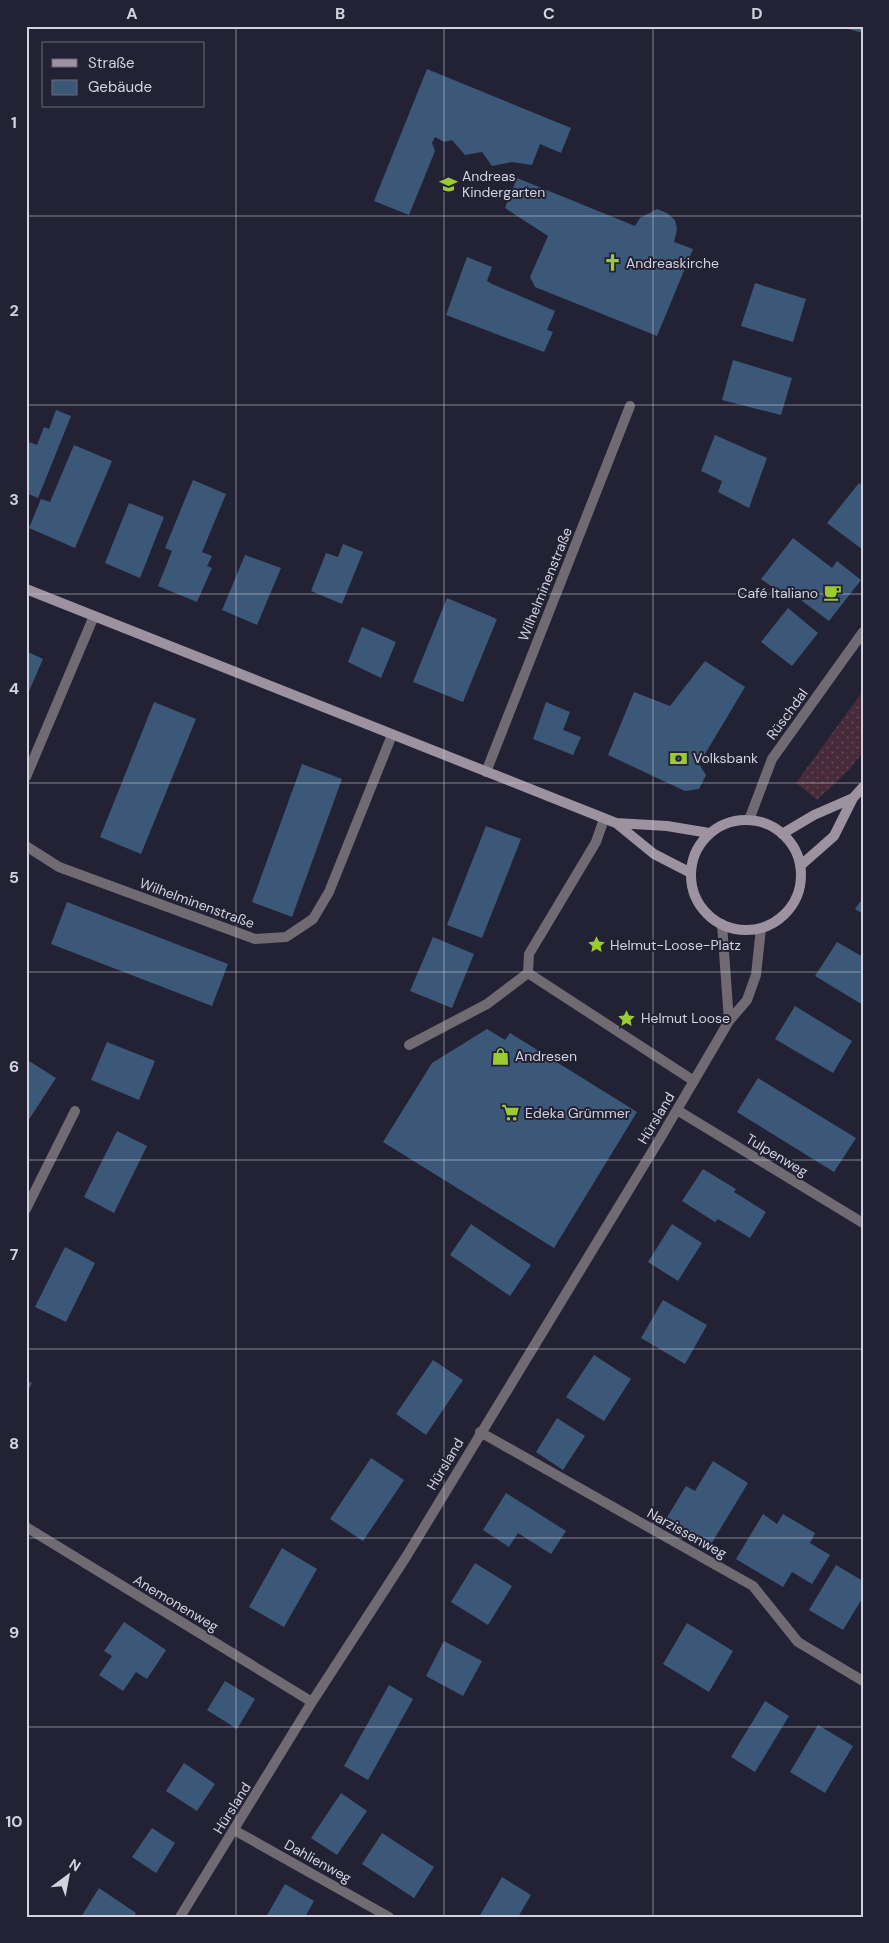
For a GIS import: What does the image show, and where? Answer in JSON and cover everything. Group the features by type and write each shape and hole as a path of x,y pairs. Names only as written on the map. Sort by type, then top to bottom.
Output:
{"street":[{"name":"Wilhelminenstraße","path":"486,772 630,406"},
{"path":"26,589 616,823 654,854 691,873"},
{"path":"26,777 94,616"},
{"name":"Rüschdal","path":"749,820 772,759 863,632"},
{"name":"Wilhelminenstraße","path":"26,846 59,867 254,939 286,937 313,920 329,892 392,734"},
{"path":"800,866 834,836 853,798 863,787"},
{"path":"782,834 814,815 853,798"},
{"path":"409,1044 487,1004 528,973 529,954 596,842 604,818"},
{"path":"749,820 766,824 782,834 797,854 800,866 800,880 792,904 783,915 761,928 734,929 709,916 699,903 693,889 691,873 693,858 700,845 710,833 721,826 735,821 749,820"},
{"path":"616,823 667,826 710,833"},
{"path":"722,924 729,1021"},
{"name":"Hürsland","path":"180,1917 312,1702 406,1557 729,1021 747,1000 756,975 761,928"},
{"path":"528,973 694,1081"},
{"name":"Tulpenweg","path":"677,1110 863,1223"},
{"path":"26,1209 75,1111"},
{"name":"Narzissenweg","path":"480,1432 753,1586 798,1642 863,1681"},
{"name":"Anemonenweg","path":"26,1527 312,1702"},
{"name":"Dahlienweg","path":"234,1830 389,1917"}],"shaded area":[{"path":"863,691 863,752 850,769 817,800 796,783"}],"building":[{"path":"863,26 863,33 841,27"},
{"path":"427,69 571,128 561,153 540,144 532,165 512,162 492,166 482,152 465,155 452,140 444,142 435,137 432,143 435,151 409,215 374,201"},
{"name":"Andreaskirche","path":"517,178 635,226 640,218 657,209 667,213 675,220 677,229 674,242 693,249 657,336 535,287 530,277 548,236 505,208"},
{"path":"467,257 492,267 487,281 555,311 547,330 553,332 544,352 446,315"},
{"path":"755,283 806,299 793,342 741,326"},
{"path":"733,360 792,378 781,415 722,400"},
{"path":"56,410 71,416 38,498 26,493 26,441 37,445 44,427 49,429"},
{"path":"715,435 767,458 749,508 718,492 722,481 701,471"},
{"path":"74,445 112,461 75,548 29,528 41,499 50,502"},
{"path":"193,480 226,494 202,552 212,556 207,566 212,568 197,602 158,586 172,551 165,548"},
{"path":"859,483 863,486 863,550 827,523"},
{"path":"129,503 164,517 140,578 105,563"},
{"path":"793,538 832,568 837,561 861,580 829,621 789,591 785,596 761,579"},
{"path":"343,544 363,552 342,604 311,591 326,553 338,557"},
{"path":"245,555 281,568 257,625 222,610"},
{"path":"447,598 497,619 463,702 413,682"},
{"path":"788,608 818,633 792,666 761,642"},
{"path":"362,627 396,642 381,678 348,662"},
{"path":"26,651 43,659 26,698"},
{"path":"705,661 745,687 699,764 706,775 699,789 685,791 608,755 634,692 670,706"},
{"path":"154,702 196,719 141,854 100,837"},
{"path":"546,702 570,712 563,730 581,737 573,755 533,739"},
{"path":"302,764 342,779 292,917 252,902"},
{"path":"486,826 521,839 482,938 447,925"},
{"path":"863,898 863,914 855,909"},
{"path":"67,902 228,964 212,1006 51,944"},
{"path":"433,937 474,954 452,1008 410,991"},
{"path":"837,942 863,957 863,1005 815,976"},
{"path":"795,1006 852,1041 833,1073 775,1039"},
{"path":"487,1029 505,1040 510,1033 637,1112 554,1248 383,1142 432,1063"},
{"path":"107,1042 155,1061 139,1100 91,1080"},
{"path":"26,1059 56,1078 26,1124"},
{"path":"758,1078 856,1138 834,1172 737,1112"},
{"path":"117,1131 147,1146 114,1213 84,1197"},
{"path":"703,1169 736,1189 734,1192 766,1212 750,1238 718,1219 715,1222 682,1201"},
{"path":"471,1224 531,1265 510,1296 450,1255"},
{"path":"672,1224 702,1243 678,1281 648,1262"},
{"path":"65,1247 95,1263 66,1322 35,1307"},
{"path":"663,1300 707,1325 685,1364 641,1338"},
{"path":"594,1355 631,1379 604,1421 566,1397"},
{"path":"433,1360 463,1380 426,1435 396,1414"},
{"path":"26,1380 32,1383 26,1394"},
{"path":"557,1418 585,1436 563,1470 536,1452"},
{"path":"371,1458 404,1480 363,1541 330,1519"},
{"path":"713,1461 748,1483 707,1551 663,1524 686,1486 695,1491"},
{"path":"506,1493 566,1531 551,1554 518,1533 509,1547 483,1530"},
{"path":"763,1514 777,1524 783,1514 815,1533 810,1543 830,1555 812,1584 792,1572 783,1587 736,1559"},
{"path":"282,1548 317,1569 284,1627 249,1607"},
{"path":"475,1563 512,1586 488,1625 451,1602"},
{"path":"836,1565 863,1581 863,1597 843,1630 809,1610"},
{"path":"124,1622 166,1650 147,1679 136,1672 123,1691 99,1675 112,1656 104,1651"},
{"path":"687,1623 733,1651 709,1692 663,1664"},
{"path":"444,1641 482,1661 463,1696 426,1676"},
{"path":"225,1681 255,1699 237,1729 207,1710"},
{"path":"389,1685 413,1699 368,1780 344,1766"},
{"path":"765,1701 789,1716 755,1772 731,1757"},
{"path":"818,1725 853,1746 825,1793 790,1772"},
{"path":"184,1763 215,1784 197,1811 166,1791"},
{"path":"341,1793 367,1811 337,1855 311,1838"},
{"path":"152,1828 175,1843 156,1873 132,1857"},
{"path":"382,1833 434,1867 414,1898 362,1864"},
{"path":"502,1877 531,1895 518,1917 479,1917"},
{"path":"285,1884 314,1901 305,1917 266,1917"},
{"path":"99,1888 136,1913 133,1917 81,1917"}],"place":[{"name":"Andreas Kindergarten","path":"448,184"},
{"name":"Andreaskirche","path":"612,263"},
{"name":"Café Italiano","path":"832,593"},
{"name":"Volksbank","path":"679,758"},
{"name":"Helmut-Loose-Platz","path":"596,945"},
{"name":"Helmut Loose","path":"627,1018"},
{"name":"Andresen","path":"501,1056"},
{"name":"Edeka Grümmer","path":"511,1113"}]}
